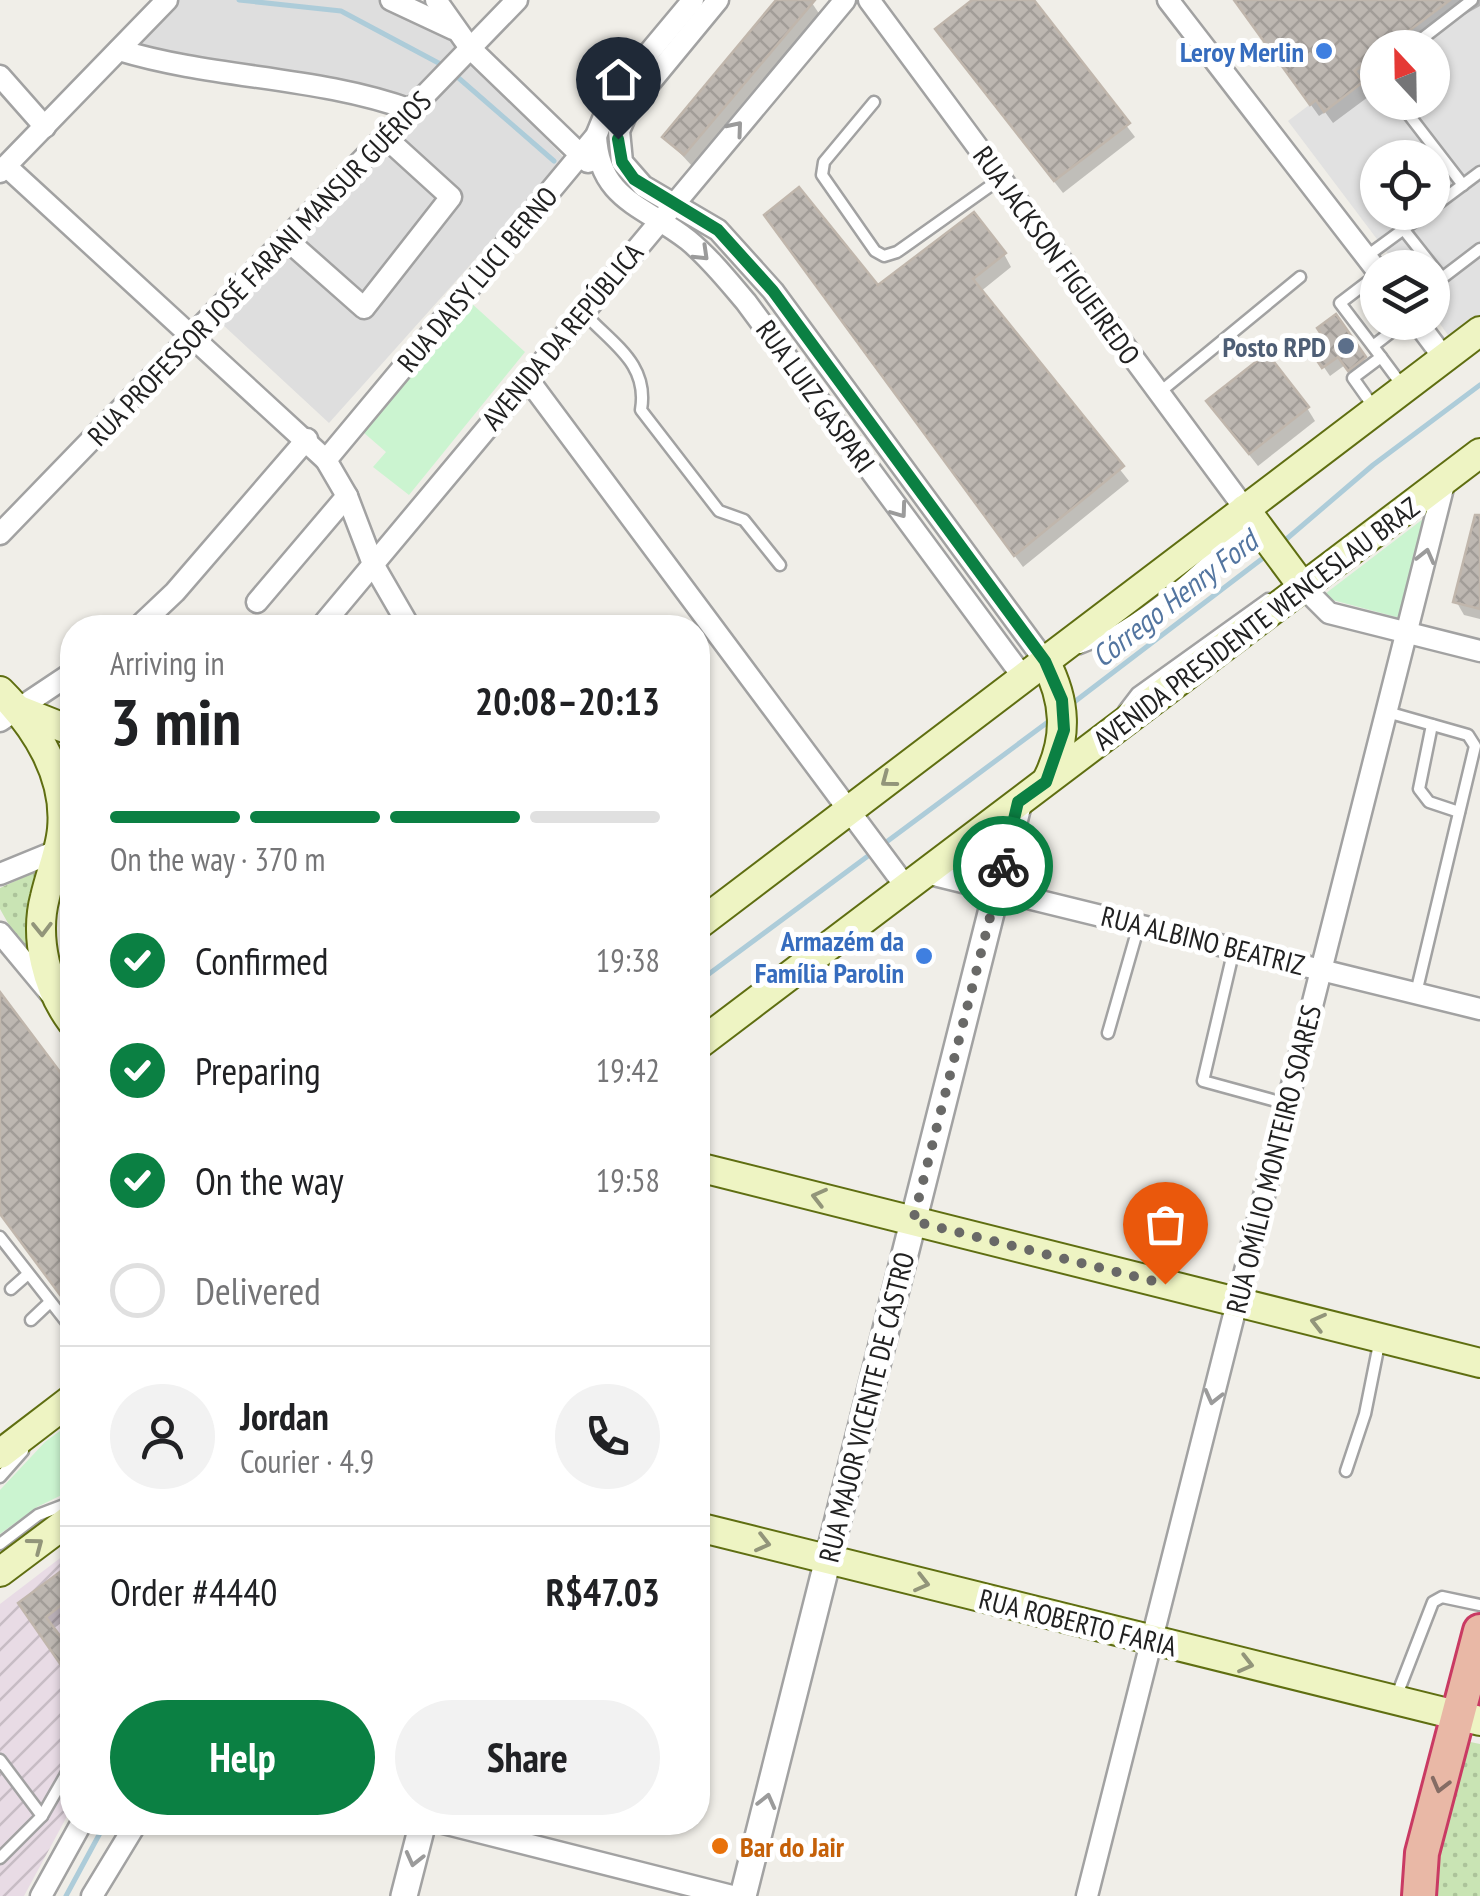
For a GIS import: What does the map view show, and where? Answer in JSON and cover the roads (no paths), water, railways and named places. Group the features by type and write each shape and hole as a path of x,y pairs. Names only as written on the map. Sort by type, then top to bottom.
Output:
{"highway":[{"path":"1419,1896 1422,1853 1472,1711 1480,1631"}],"main road":[{"path":"710,917 853,817 1040,670 1251,517 1376,410 1480,331"},
{"name":"AVENIDA PRESIDENTE WENCESLAU BRAZ","path":"710,1035 907,875 1018,802 1051,771 1102,739 1298,580 1480,454"},
{"path":"1251,517 1298,580"},
{"path":"1040,670 1062,700 1064,730 1051,771"},
{"path":"6,708 60,727"},
{"path":"6,708 60,771"},
{"path":"60,866 40,930 60,993"},
{"path":"710,1170 1480,1363"},
{"path":"0,1454 60,1408"},
{"path":"0,1572 60,1527"},
{"name":"RUA ROBERTO FARIA","path":"710,1530 1395,1700 1472,1711"},
{"path":"1411,1896 1422,1853"}],"street":[{"path":"167,0 3,169 194,336 326,460 347,496 373,564 402,615"},
{"path":"391,0 456,30"},
{"name":"RUA LUIZ GASPARI","path":"436,0 456,30 458,61 581,155 619,194 700,251 746,302 1040,670"},
{"name":"RUA PROFESSOR JOSÉ FARANI MANSUR GUÉRIOS","path":"0,534 517,0"},
{"name":"RUA DAISY LUCI BERNO","path":"326,460 581,155 596,136 612,97 693,0"},
{"name":"RUA LUIZ GASPARI","path":"718,0 629,108 618,139 628,172 718,230 773,291 1040,670"},
{"name":"AVENIDA DA REPÚBLICA","path":"331,615 845,0"},
{"name":"RUA JACKSON FIGUEIREDO","path":"869,0 1251,517"},
{"path":"1168,0 1360,250"},
{"path":"119,50 178,67 377,98 411,110"},
{"path":"0,76 44,126"},
{"path":"596,136 606,179"},
{"path":"286,239 364,308 451,197 385,137"},
{"path":"1430,340 1444,358"},
{"path":"527,378 703,615"},
{"path":"151,615 307,439"},
{"name":"RUA OMÍLIO MONTEIRO SOARES","path":"1087,1896 1445,480"},
{"path":"257,602 347,496"},
{"path":"1298,580 1323,610 1480,651"},
{"path":"710,624 853,817 907,875"},
{"path":"6,708 60,679"},
{"name":"RUA MAJOR VICENTE DE CASTRO","path":"743,1896 1018,802"},
{"path":"0,874 60,849"},
{"name":"RUA ALBINO BEATRIZ","path":"907,875 997,889 1480,1008"},
{"path":"0,933 60,1006"},
{"path":"41,1896 75,1835"},
{"path":"92,1896 129,1835"},
{"path":"404,1896 420,1835"},
{"path":"490,1835 732,1896"}],"lane":[{"path":"1433,30 1472,0"},
{"path":"874,102 824,162 822,175 875,251 884,256 898,252 1000,179"},
{"path":"1414,120 1463,185"},
{"path":"1450,195 1480,172"},
{"path":"1388,250 1404,230 1442,278 1480,249"},
{"path":"1159,393 1300,277"},
{"path":"1360,282 1340,303 1360,329"},
{"path":"582,312 632,361 645,387 642,410 719,511 744,520 780,564"},
{"path":"1368,340 1404,388"},
{"path":"1373,346 1381,340"},
{"path":"1251,517 1480,345"},
{"path":"1376,410 1352,378 1381,357"},
{"path":"1298,580 1480,441"},
{"path":"1386,712 1473,739 1416,993"},
{"path":"1432,725 1419,789 1429,802 1459,812"},
{"path":"1108,1033 1140,924"},
{"path":"1234,948 1203,1080 1287,1104"},
{"path":"2,1245 60,1315"},
{"path":"11,1289 28,1274"},
{"path":"31,1320 50,1302"},
{"path":"1346,1471 1365,1414 1380,1338"},
{"path":"0,1477 60,1410"},
{"path":"0,1544 38,1515 60,1507"},
{"path":"1395,1700 1433,1602 1442,1596 1480,1605"},
{"path":"0,1760 42,1816"},
{"path":"0,1858 42,1816 60,1785"}],"waterway":[{"path":"239,0 341,11 446,67"},
{"path":"454,74 554,161"},
{"name":"Córrego Henry Ford","path":"1283,542 1373,465 1480,385"},
{"name":"Córrego Henry Ford","path":"1069,706 1267,555"},
{"name":"Córrego Henry Ford","path":"881,846 1052,719"},
{"name":"Córrego Henry Ford","path":"710,973 872,853"},
{"name":"Córrego Henry Ford","path":"66,1896 99,1835"}],"place":[{"name":"Leroy Merlin","path":"1324,51"},
{"name":"Posto RPD","path":"1346,346"},
{"name":"Armazém da Família Parolin","path":"924,956"},
{"name":"Bar do Jair","path":"720,1846"}]}
